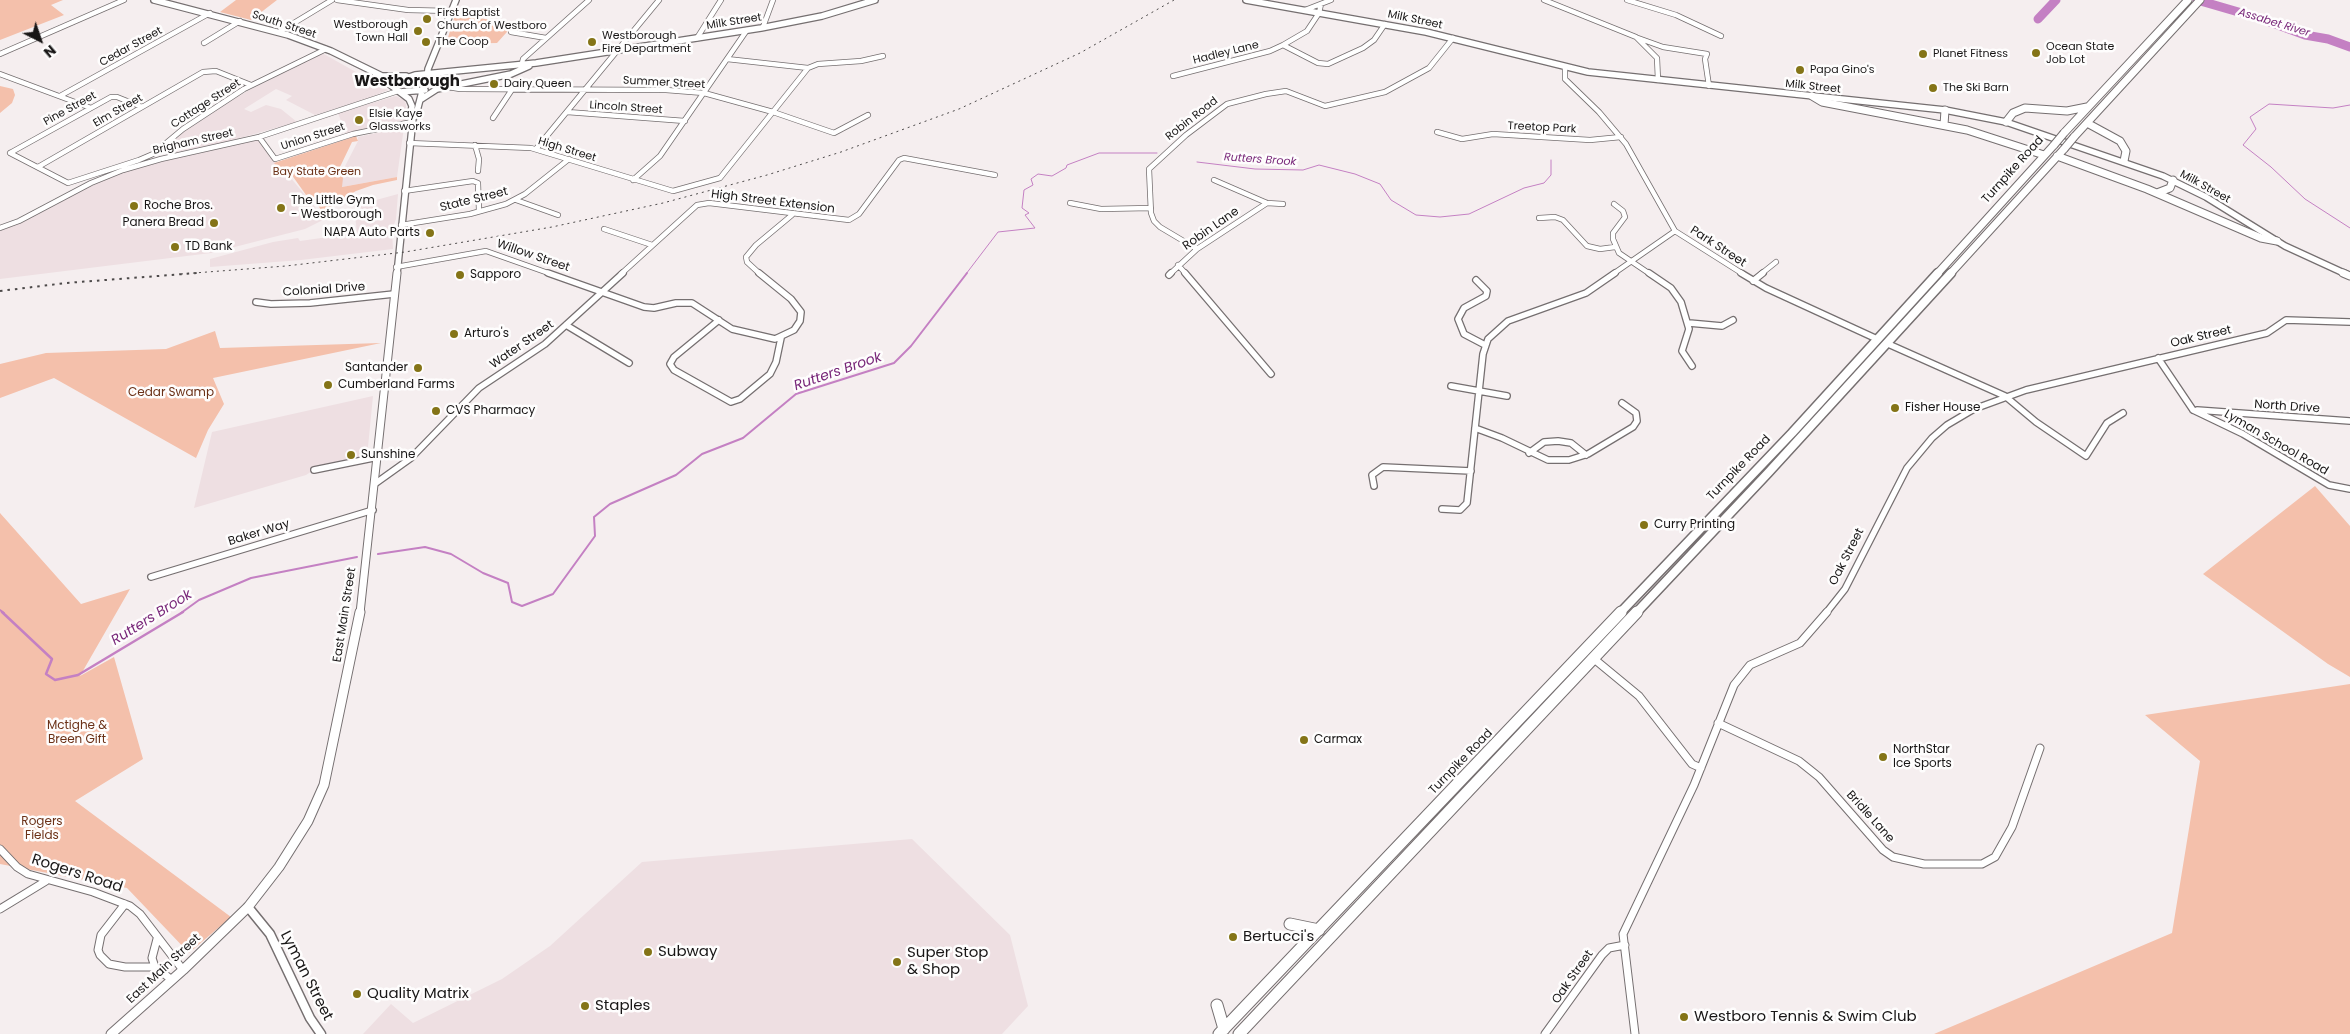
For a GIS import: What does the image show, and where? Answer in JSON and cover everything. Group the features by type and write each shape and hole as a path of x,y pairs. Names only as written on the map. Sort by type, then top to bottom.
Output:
{"highway":[{"name":"Turnpike Road","path":"1239,1034 1768,473 2044,156 2188,0"},
{"name":"Turnpike Road","path":"1221,1032 1882,341 2064,149 2199,1"},
{"path":"1812,96 1822,102 1944,125 2000,140 2044,156"},
{"path":"2006,122 2013,113 2030,107 2072,111 2089,106"},
{"path":"1944,125 1945,110"},
{"path":"2051,110 2066,117 2071,126"},
{"path":"2087,123 2120,141 2126,151 2124,161"},
{"path":"2057,156 2157,193 2261,238 2277,241"},
{"path":"2157,193 2170,188 2173,180"},
{"path":"1290,924 1319,930"},
{"path":"1217,1005 1221,1032"}],"main road":[{"name":"South Street","path":"154,0 279,32 326,49 388,77 411,76 428,72"},
{"name":"East Main Street","path":"412,120 416,115 424,83 429,75 428,72 456,0"},
{"name":"Milk Street","path":"420,100 437,89 448,88 536,63 747,30 822,16 875,0"},
{"name":"Milk Street","path":"1246,0 1453,38 1565,67 1708,86 1945,110 2006,122 2124,161 2173,180 2206,197 2277,241 2350,276"},
{"name":"Milk Street","path":"428,72 521,68"},
{"name":"South Street","path":"376,73 409,99"},
{"path":"411,91 424,83 422,78 411,76 397,83 398,90 411,91 422,91 437,89"},
{"name":"East Main Street","path":"111,1034 183,970 248,907 280,867 308,821 323,789 331,760 359,623 376,482 412,120 412,106 409,99"}],"street":[{"path":"0,54 124,0"},
{"path":"279,32 332,0"},
{"path":"338,0 408,10 451,11"},
{"path":"521,68 523,59 589,0"},
{"path":"536,149 659,0"},
{"path":"698,38 721,0"},
{"path":"763,27 773,0"},
{"path":"1305,10 1331,0"},
{"path":"1544,0 1660,46 1707,54 1705,59 1708,86"},
{"path":"1627,0 1676,15 1721,36"},
{"path":"1319,12 1321,4"},
{"name":"Hadley Lane","path":"1173,76 1270,51 1304,34 1319,12"},
{"name":"Cedar Street","path":"60,96 210,13"},
{"path":"204,43 240,21"},
{"path":"1283,45 1315,62 1328,64 1370,43 1385,24"},
{"path":"633,180 660,156 747,30"},
{"path":"511,32 546,38"},
{"path":"1636,37 1657,58"},
{"name":"Robin Road","path":"1197,249 1160,227 1154,221 1148,176 1149,169 1154,163 1226,104 1277,92 1290,92 1315,104 1325,106 1376,95 1429,68 1453,38"},
{"path":"1658,80 1657,58 1660,46"},
{"name":"Cottage Street","path":"38,167 68,183 150,156 183,129 251,85 326,49"},
{"path":"727,60 808,68 818,64 861,61 883,56"},
{"name":"Park Street","path":"1565,67 1565,79 1621,137 1675,231 1753,281 2005,396"},
{"path":"773,112 808,68"},
{"name":"Elm Street","path":"38,167 208,71 218,71 251,85"},
{"path":"0,74 91,108"},
{"name":"Summer Street","path":"448,88 467,90 513,88 666,90 704,93 773,112 834,133 868,115"},
{"path":"493,118 513,88"},
{"name":"Brigham Street","path":"0,228 20,221 91,183 124,170 161,159 260,137 398,90"},
{"name":"Pine Street","path":"38,167 10,153 113,96 142,107"},
{"path":"369,101 371,107"},
{"name":"Lincoln Street","path":"567,112 685,121"},
{"name":"High Street","path":"409,143 536,149 633,180 673,190 720,178 773,112"},
{"name":"Union Street","path":"260,137 275,159 353,134 412,120"},
{"name":"Treetop Park","path":"1437,132 1462,139 1493,134 1590,140 1621,137"},
{"path":"475,145 479,160 478,171"},
{"name":"High Street Extension","path":"702,203 842,221 852,219 859,214 882,181 902,158 916,159 995,175"},
{"name":"State Street","path":"401,225 479,211 516,200 569,159"},
{"path":"1214,180 1267,203 1283,204"},
{"path":"404,191 473,181 478,183 479,211"},
{"path":"516,200 558,215"},
{"name":"Water Street","path":"376,482 387,477 411,458 479,388 544,344 694,207 702,203"},
{"name":"Robin Lane","path":"1169,275 1197,249 1267,203"},
{"path":"1070,204 1101,209 1151,208"},
{"path":"1614,204 1623,211 1625,217 1613,233 1615,248 1630,262 1671,288 1681,302 1689,323 1682,351 1692,366"},
{"path":"719,320 674,357 670,364 674,370 731,402 740,398 772,370 781,338 791,333 799,325 801,318 800,308 792,299 754,269 747,262 746,257 756,245 792,215"},
{"path":"1539,218 1555,217 1564,220 1587,246 1600,249 1615,248"},
{"path":"604,229 652,245"},
{"path":"1442,509 1455,511 1464,507 1467,503 1478,390 1485,345 1494,332 1508,321 1586,293 1675,231"},
{"name":"Willow Street","path":"396,267 486,251 650,308 692,302 719,320 743,332 764,338 781,338"},
{"path":"1753,281 1776,262"},
{"path":"1178,265 1271,374"},
{"path":"1476,280 1487,291 1486,296 1464,308 1458,318 1464,334 1477,343 1485,345"},
{"name":"Colonial Drive","path":"256,302 271,304 310,303 394,294"},
{"path":"1689,323 1722,326 1733,320"},
{"name":"Oak Street","path":"1545,1034 1609,948 1625,945 1623,934 1628,920 1672,832 1741,674 1762,658 1800,643 1809,635 1838,598 1902,476 1919,452 1940,431 1974,409 2005,396 2267,333 2286,320 2350,322"},
{"path":"566,325 629,363"},
{"path":"2158,358 2193,410"},
{"path":"1451,386 1507,396"},
{"path":"2005,396 2036,422 2086,456 2103,428 2111,419 2123,413"},
{"path":"1475,428 1502,438 1548,460 1569,460 1586,455 1627,432 1637,421 1636,413 1622,403"},
{"name":"North Drive","path":"2193,410 2350,421"},
{"name":"Lyman School Road","path":"2193,410 2243,434 2329,484 2350,489"},
{"path":"1529,452 1544,442 1558,441 1571,443 1586,455"},
{"path":"314,470 378,457"},
{"path":"1374,486 1373,473 1383,467 1471,471"},
{"name":"Baker Way","path":"151,577 373,510"},
{"path":"1593,658 1639,696 1692,764 1701,768"},
{"name":"Bridle Lane","path":"1718,724 1799,761 1819,777 1883,850 1893,857 1924,864 1982,864 1995,857 2012,827 2040,748"},
{"name":"Rogers Road","path":"0,849 17,867 28,874 46,881 94,892 125,904 140,914 183,970"},
{"path":"0,909 46,881"},
{"path":"125,904 106,926 101,935 98,950 100,955 109,964 125,967 155,967"},
{"name":"Lyman Street","path":"248,907 270,934 310,1018 321,1034"},
{"path":"158,939 152,958 155,967 172,980"},
{"path":"1625,945 1635,1034"}],"shaded area":[{"path":"322,53 388,90 367,99 315,115 286,100 292,96 276,89 244,109 251,112 266,105 281,109 297,122 226,142 172,153 166,152 165,148 170,141 215,110 251,89"},
{"path":"396,96 404,100 406,104 406,120 346,134 338,113"},
{"path":"404,127 397,177 342,187 342,172 358,141 358,137"},
{"path":"259,137 325,219 305,229 211,253 0,279 0,228 91,183 123,170"},
{"path":"398,194 396,219 392,230 393,249 301,260 210,267 210,259 273,242 298,238 300,241 357,233 354,206"},
{"path":"373,396 367,457 315,469 306,475 194,508 212,432"},
{"path":"912,839 1010,935 1028,1006 1002,1034 363,1034 391,1004 413,1023 502,979 550,946 642,862"}],"green space":[{"path":"0,0 63,0 51,5 64,15 0,40"},
{"path":"236,0 277,0 251,20 220,12"},
{"path":"455,15 515,23 497,43 446,44"},
{"path":"0,86 13,89 15,95 12,103 0,113"},
{"name":"Bay State Green","path":"356,136 358,141 352,142 339,169 344,169 342,187 397,177 397,180 356,191 337,202 324,214 310,194 306,195 289,171 283,167 277,167 274,163"},
{"name":"Cedar Swamp","path":"215,331 220,348 381,343 213,378 224,404 208,430 196,458 54,378 0,398 0,364 46,353 166,349"},
{"path":"2315,486 2350,526 2350,677 2328,664 2203,574"},
{"name":"Mctighe & Breen Gift","path":"0,513 81,604 130,589 80,676 114,657 143,759 75,801 231,917 189,953 127,888 0,864"},
{"path":"2350,684 2350,1034 1934,1034 2172,933 2200,761 2145,715"}],"waterway":[{"path":"2038,19 2056,0"},
{"name":"Assabet River","path":"2197,0 2259,18 2305,35 2328,39 2350,47"},
{"path":"2350,105 2333,108 2269,104 2250,117 2256,129 2243,145 2271,167 2305,199 2350,228"},
{"name":"Rutters Brook","path":"966,274 998,232 1035,228 1025,215 1029,213 1022,208 1024,190 1033,185 1031,179 1038,174 1052,176 1066,168 1067,165 1099,153 1157,153"},
{"name":"Rutters Brook","path":"1197,162 1255,169 1303,170 1319,165 1355,174 1380,184 1391,200 1416,215 1440,217 1469,214 1524,188 1544,183 1551,175 1551,160"},
{"name":"Rutters Brook","path":"378,554 425,547 451,554 483,573 508,583 512,602 522,606 553,594 595,536 594,517 610,504 676,475 702,454 743,438 796,394 894,363 911,346 967,273"},
{"name":"Rutters Brook","path":"181,613 199,600 251,578 357,557"},
{"name":"Rutters Brook","path":"0,610 4,613"},
{"name":"Rutters Brook","path":"2,612 52,659 46,674 55,680 78,675 183,612"}],"railway":[{"path":"181,274 286,266 405,252 552,227 663,203 767,175 841,152 959,109 1080,53 1174,0"},
{"path":"0,291 66,283 197,273"}],"place":[{"name":"First Baptist Church of Westboro","path":"427,19"},
{"name":"Westborough Town Hall","path":"418,31"},
{"name":"The Coop","path":"426,42"},
{"name":"Westborough Fire Department","path":"592,42"},
{"name":"Ocean State Job Lot","path":"2036,53"},
{"name":"Planet Fitness","path":"1923,54"},
{"name":"Papa Gino's","path":"1800,70"},
{"name":"Dairy Queen","path":"494,84"},
{"name":"The Ski Barn","path":"1933,88"},
{"name":"Elsie Kaye Glassworks","path":"359,120"},
{"name":"Roche Bros.","path":"134,206"},
{"name":"The Little Gym - Westborough","path":"281,208"},
{"name":"Panera Bread","path":"214,223"},
{"name":"NAPA Auto Parts","path":"430,233"},
{"name":"TD Bank","path":"175,247"},
{"name":"Sapporo","path":"460,275"},
{"name":"Arturo's","path":"454,334"},
{"name":"Santander","path":"418,368"},
{"name":"Cumberland Farms","path":"328,385"},
{"name":"Fisher House","path":"1895,408"},
{"name":"CVS Pharmacy","path":"436,411"},
{"name":"Sunshine","path":"351,455"},
{"name":"Curry Printing","path":"1644,525"},
{"name":"Carmax","path":"1304,740"},
{"name":"NorthStar Ice Sports","path":"1883,757"},
{"name":"Bertucci's","path":"1233,937"},
{"name":"Subway","path":"648,952"},
{"name":"Super Stop & Shop","path":"897,962"},
{"name":"Quality Matrix","path":"357,994"},
{"name":"Staples","path":"585,1006"},
{"name":"Westboro Tennis & Swim Club","path":"1684,1017"}],"district":[{"name":"Westborough","path":"407,82"}],"park label":[{"name":"Rogers Fields","path":"42,829"}]}
